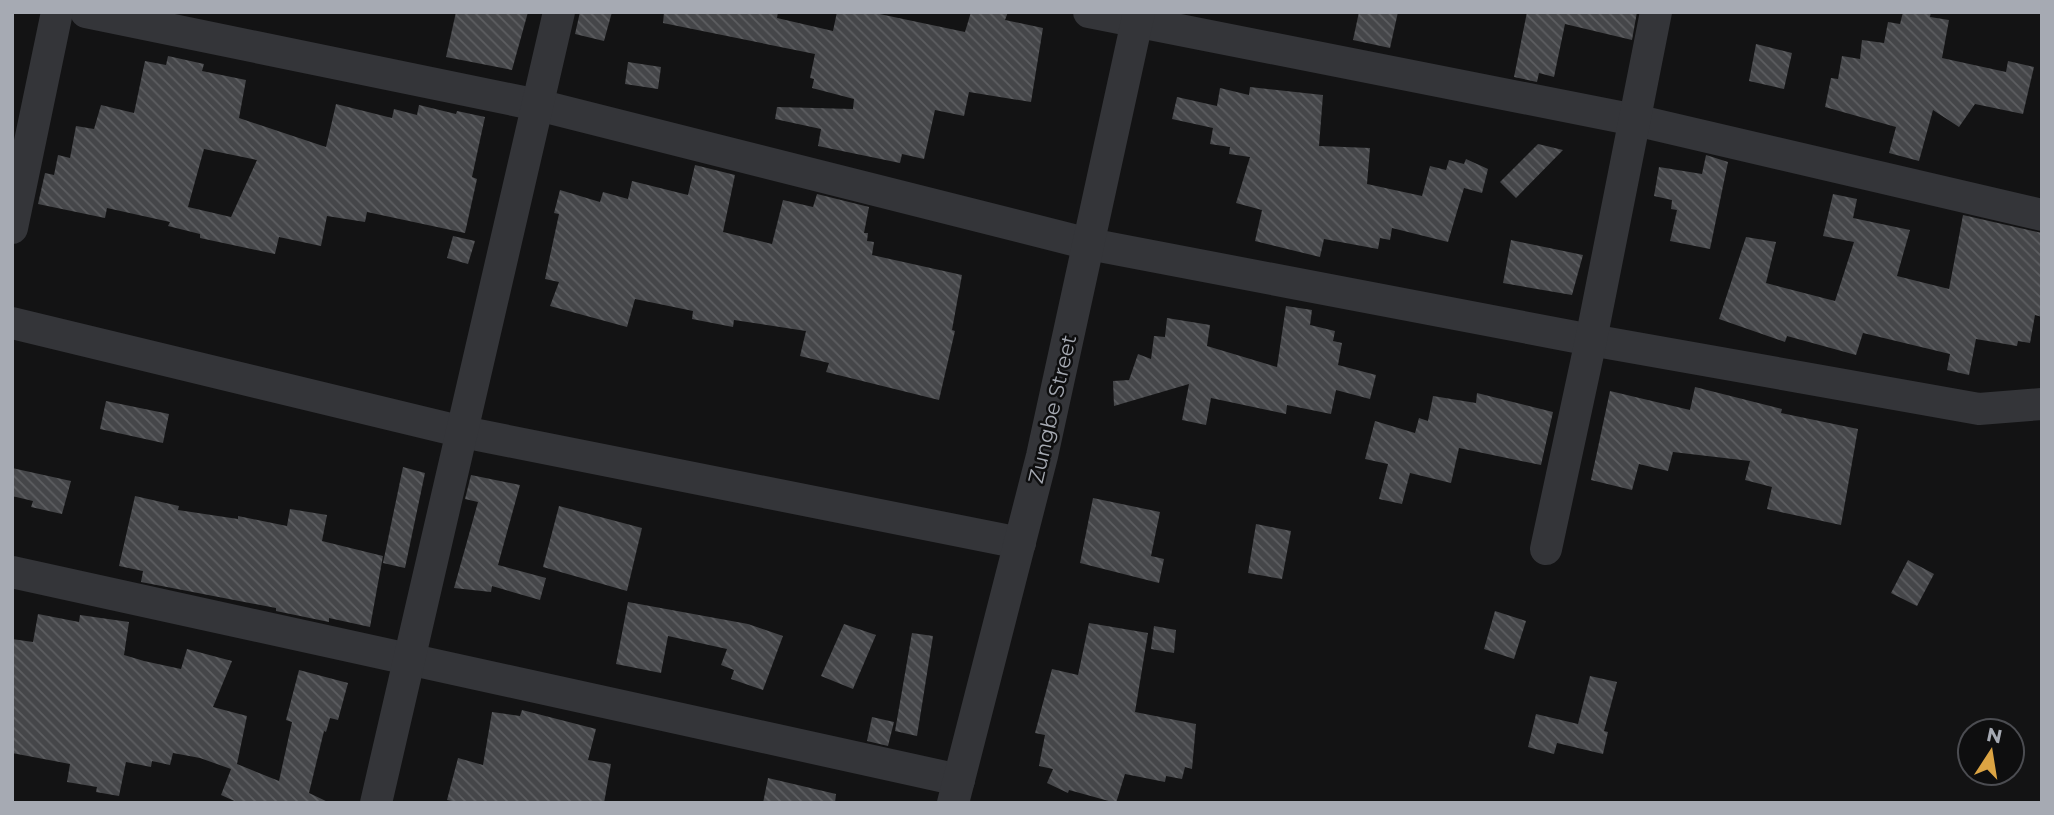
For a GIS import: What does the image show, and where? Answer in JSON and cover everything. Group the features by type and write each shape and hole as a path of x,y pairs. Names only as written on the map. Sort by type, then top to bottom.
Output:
{"street":[{"path":"12,228 57,12"},
{"path":"86,12 538,105 1089,244 1591,340 1979,409 2040,407 2042,404"},
{"path":"376,803 559,12"},
{"path":"1089,12 1138,17 1635,120 2042,215"},
{"path":"1545,549 1591,340 1656,12"},
{"name":"Zungbe Street","path":"956,791 1020,543 1138,17"},
{"path":"12,323 463,432 1020,543"},
{"path":"12,572 407,660 691,718 956,791"}],"building":[{"path":"456,12 528,12 512,70 446,57"},
{"path":"580,12 612,12 604,41 575,34"},
{"path":"664,12 778,12 777,18 833,31 837,12 870,12 965,32 971,12 1008,12 1005,20 1043,28 1031,102 969,92 964,116 935,110 924,159 902,154 900,163 818,146 821,129 775,119 777,107 853,109 854,99 812,88 814,79 810,78 815,54 663,23"},
{"path":"1359,12 1398,12 1390,48 1353,40"},
{"path":"1527,12 1637,12 1632,40 1565,24 1554,77 1539,73 1537,82 1514,77"},
{"path":"1903,12 1931,12 1930,17 1949,20 1942,58 2006,72 2008,61 2034,67 2023,114 1975,104 1959,127 1933,110 1919,161 1889,153 1896,127 1825,107 1831,78 1838,79 1842,56 1860,59 1862,40 1884,43 1888,22 1900,24"},
{"path":"1756,44 1792,53 1784,89 1749,81"},
{"path":"168,56 204,64 202,71 246,80 239,118 326,147 336,104 392,118 394,109 417,115 419,105 456,114 457,111 485,117 472,177 477,179 465,233 367,212 365,222 327,216 321,246 279,237 275,254 200,238 200,234 168,226 170,222 107,208 105,218 38,204 45,173 54,175 58,155 70,158 76,126 94,129 101,105 134,113 145,61 166,65","holes":["204,149 257,160 231,217 188,207"]},
{"path":"628,62 661,67 658,89 625,84"},
{"path":"1250,87 1323,95 1319,146 1370,148 1367,184 1422,196 1430,166 1446,170 1449,160 1464,164 1466,159 1488,169 1482,193 1464,188 1448,242 1392,228 1390,240 1380,238 1378,249 1324,239 1320,257 1255,241 1262,210 1236,203 1250,157 1229,154 1230,147 1210,144 1213,128 1172,119 1177,97 1217,106 1220,88 1249,95"},
{"path":"1538,144 1563,150 1516,198 1500,182"},
{"path":"1706,155 1728,162 1710,249 1670,241 1677,210 1671,209 1672,200 1654,196 1659,167 1702,174"},
{"path":"695,165 735,175 723,232 772,244 783,200 813,207 817,194 869,207 864,233 868,233 867,241 874,242 872,255 962,275 952,330 955,331 939,400 826,372 829,363 800,356 806,331 734,320 733,327 692,319 693,311 635,299 627,327 550,306 559,282 545,279 559,214 554,213 560,190 600,202 603,192 628,199 632,181 688,195"},
{"path":"1833,194 1857,199 1853,218 1910,230 1897,276 1949,289 1963,215 2042,233 2042,317 2035,315 2030,343 2018,341 2017,346 1976,339 1969,375 1947,370 1950,354 1863,333 1856,355 1787,336 1785,342 1719,319 1746,237 1776,242 1766,283 1835,301 1854,242 1823,236"},
{"path":"453,236 475,241 468,264 447,258"},
{"path":"1511,240 1583,255 1572,295 1503,283"},
{"path":"1286,306 1312,310 1310,325 1335,331 1333,341 1342,343 1338,365 1376,375 1370,399 1336,390 1331,414 1287,405 1286,414 1211,398 1206,425 1182,420 1189,384 1114,406 1113,381 1129,380 1138,354 1151,359 1154,336 1165,337 1167,318 1210,325 1207,346 1277,367"},
{"path":"1695,387 1782,409 1781,413 1858,429 1841,525 1767,509 1772,487 1745,480 1750,461 1673,452 1668,471 1639,464 1632,490 1591,480 1610,391 1690,410"},
{"path":"1477,393 1553,412 1541,465 1459,448 1451,483 1410,473 1402,504 1379,499 1388,464 1365,459 1375,421 1415,433 1419,418 1428,421 1433,396 1476,403"},
{"path":"106,401 169,414 163,443 100,429"},
{"path":"403,467 425,473 405,568 383,563"},
{"path":"12,468 71,481 62,514 31,507 33,501 12,496"},
{"path":"471,475 520,485 498,565 546,578 540,600 492,586 491,592 454,588 478,502 465,499"},
{"path":"135,496 179,506 178,510 238,519 238,516 287,526 290,509 327,515 322,541 383,556 370,627 329,618 329,622 276,611 276,608 141,582 143,571 119,566"},
{"path":"1093,498 1160,512 1151,556 1164,559 1159,583 1080,563"},
{"path":"559,506 642,528 627,591 543,567"},
{"path":"1256,524 1291,531 1282,579 1248,573"},
{"path":"1908,560 1934,574 1917,606 1891,593"},
{"path":"628,602 748,624 783,636 763,690 731,679 734,670 721,665 727,649 668,636 661,673 616,664"},
{"path":"1495,611 1526,621 1514,659 1484,649"},
{"path":"38,614 79,622 80,615 129,622 124,655 144,661 181,669 187,649 232,661 213,707 247,716 237,764 279,781 292,722 286,720 299,670 348,683 338,720 330,718 326,732 324,731 309,793 330,803 239,803 221,795 231,769 200,758 173,753 170,765 152,761 151,767 126,762 119,796 96,792 97,787 67,782 70,764 12,753 12,639 33,642"},
{"path":"1089,623 1148,633 1135,712 1196,724 1192,769 1185,767 1182,779 1166,776 1165,782 1125,774 1116,803 1069,790 1068,793 1047,783 1053,769 1039,766 1045,735 1035,733 1052,669 1078,675"},
{"path":"844,624 876,635 853,689 821,676"},
{"path":"1154,626 1176,630 1174,653 1151,649"},
{"path":"912,633 933,636 917,736 895,731"},
{"path":"1590,676 1617,682 1604,731 1608,732 1603,754 1557,743 1554,754 1528,747 1536,714 1578,724"},
{"path":"522,710 596,729 588,760 611,764 604,803 461,803 447,800 458,758 483,765 492,712 520,716"},
{"path":"872,717 894,722 888,746 867,741"},
{"path":"768,778 836,794 835,803 763,803"}]}
